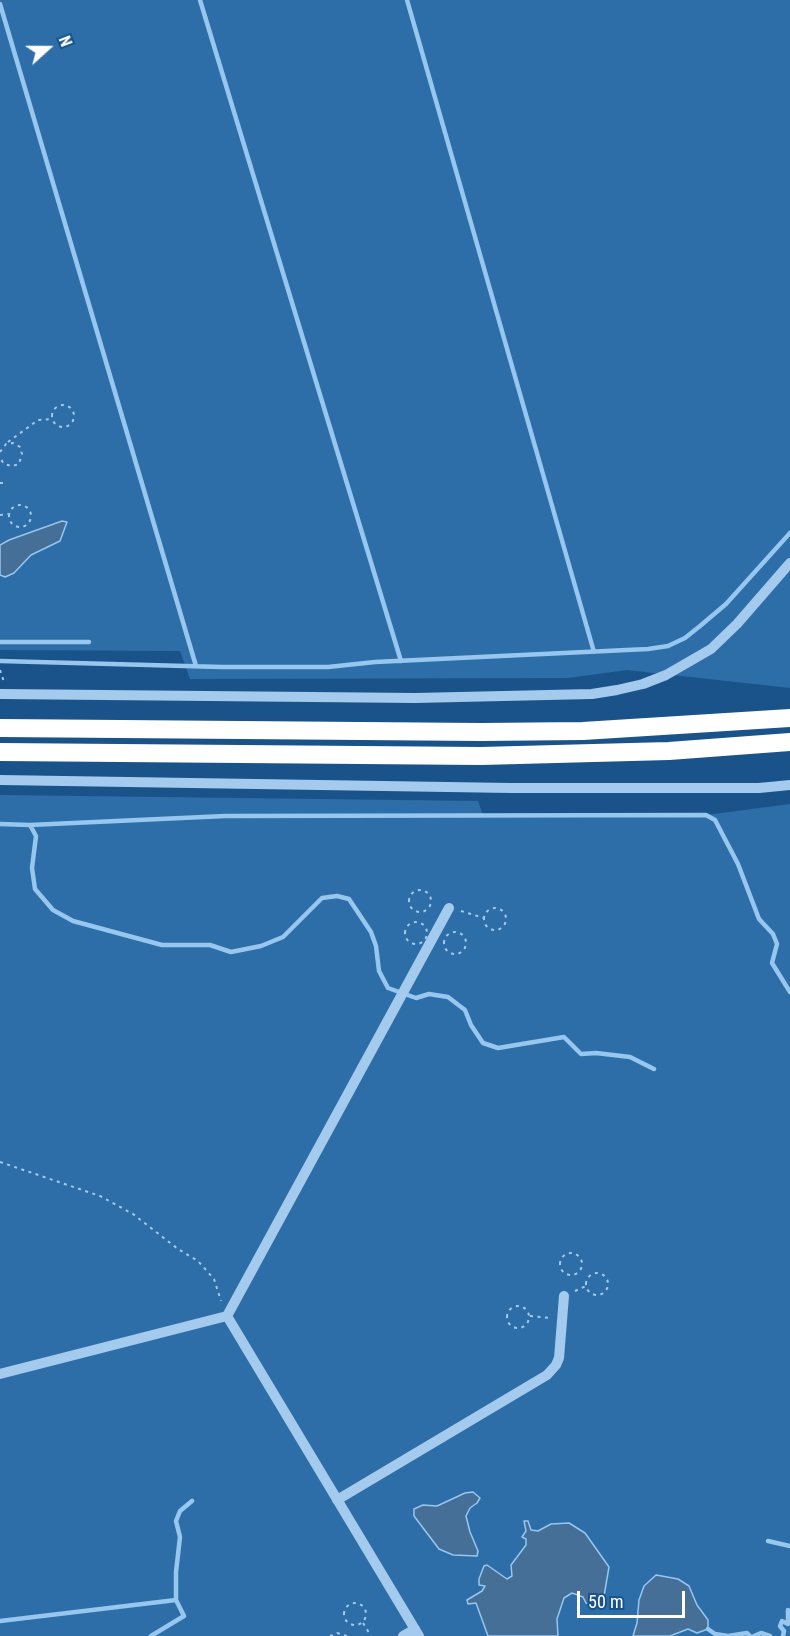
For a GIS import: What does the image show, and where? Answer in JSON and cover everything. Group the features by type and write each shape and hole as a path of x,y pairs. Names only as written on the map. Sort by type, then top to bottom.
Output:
{"highway":[{"path":"0,728 481,732 594,730 790,718"},
{"path":"0,752 493,756 669,751 790,742"}],"street":[{"path":"0,694 415,698 592,694 617,690 643,684 666,675 711,649 737,624 790,563"},
{"path":"0,780 512,788 759,788 790,785"},
{"path":"0,1374 227,1316 449,908"},
{"path":"337,1500 547,1375 559,1358 564,1296"},
{"path":"227,1316 417,1633 404,1636"}],"path":[{"path":"2,448 38,420 52,419 60,427 68,427 75,419 74,411 66,405 58,405 53,411 52,419"},
{"path":"0,458 8,466 21,461 20,447 13,443 2,448"},
{"path":"0,483 7,483"},
{"path":"22,504 29,508 31,518 24,526 16,527 10,522 8,514 12,507 22,504"},
{"path":"0,515 8,514"},
{"path":"422,890 430,897 431,904 424,912 417,912 408,904 409,896 415,891 422,890"},
{"path":"494,907 504,911 507,918 503,928 496,930 488,928 484,918 487,910 494,907"},
{"path":"449,908 484,918"},
{"path":"411,923 422,924 428,932 426,939 417,945 409,943 405,936 405,928 411,923"},
{"path":"449,932 460,933 465,938 465,949 455,954 448,952 443,945 444,938 449,932"},
{"path":"0,1162 100,1196 133,1214 178,1249 198,1261 214,1279 227,1316"},
{"path":"566,1254 577,1254 583,1263 581,1270 572,1276 564,1273 560,1267 561,1259 566,1254"},
{"path":"592,1273 603,1274 608,1279 607,1290 598,1295 590,1293 586,1286 587,1278 592,1273"},
{"path":"517,1306 527,1310 530,1316 528,1323 519,1329 511,1327 506,1316 510,1309 517,1306"},
{"path":"530,1316 562,1319"},
{"path":"354,1602 364,1606 367,1617 363,1623 356,1626 348,1623 344,1617 347,1606 354,1602"},
{"path":"363,1623 371,1636"},
{"path":"330,1636 337,1633 347,1636"}],"shaded area":[{"path":"0,0 790,0 790,688 627,670 568,678 190,679 180,651 0,650 0,575 5,577 31,555 60,541 67,522 48,525 0,545"},
{"path":"62,521 67,522 60,541 31,555 14,573 5,577 0,575 0,545"},
{"path":"0,795 478,801 483,815 706,815 790,804 790,1636 0,1636"},
{"path":"473,1492 480,1498 466,1516 478,1551 477,1556 453,1555 439,1549 414,1516 414,1509 423,1505 437,1506 465,1493"},
{"path":"524,1521 528,1521 531,1530 538,1531 551,1524 569,1523 585,1533 609,1567 603,1602 595,1605 586,1603 583,1597 572,1593 564,1598 557,1619 558,1636 488,1636 476,1603 468,1604 467,1600 482,1591 485,1586 479,1585 484,1566 487,1565 507,1579 512,1576 511,1565 526,1545 526,1539 522,1537 526,1531"},
{"path":"656,1575 678,1579 689,1586 697,1605 708,1620 708,1629 697,1633 688,1629 670,1636 633,1636 637,1623 639,1600 644,1586"}],"waterway":[{"path":"200,0 401,661"},
{"path":"407,0 594,652"},
{"path":"0,4 196,666"},
{"path":"0,661 222,667 328,667 375,662 648,649 668,646 685,638 726,604 790,533"},
{"path":"0,642 89,642"},
{"path":"30,825 225,816 706,815 715,820 738,864 759,919 773,934 777,944 772,963 790,992"},
{"path":"0,824 30,825 36,836 32,868 35,889 53,910 73,921 162,945 210,945 231,952 261,946 283,937 322,898 337,896 349,899 371,932 376,946 379,971 388,988 416,998 429,994 448,997 465,1010 471,1025 483,1043 498,1048 564,1037 581,1054 596,1053 630,1057 654,1069"},
{"path":"151,1636 184,1616 176,1600 180,1537 176,1521 180,1511 192,1501"},
{"path":"768,1541 790,1546"},
{"path":"0,1621 176,1600"},
{"path":"783,1636 784,1631 780,1626 782,1621 788,1624 788,1610 790,1612"},
{"path":"708,1629 715,1634 728,1636 747,1633 750,1636"},
{"path":"754,1636 761,1633 770,1636"}]}
